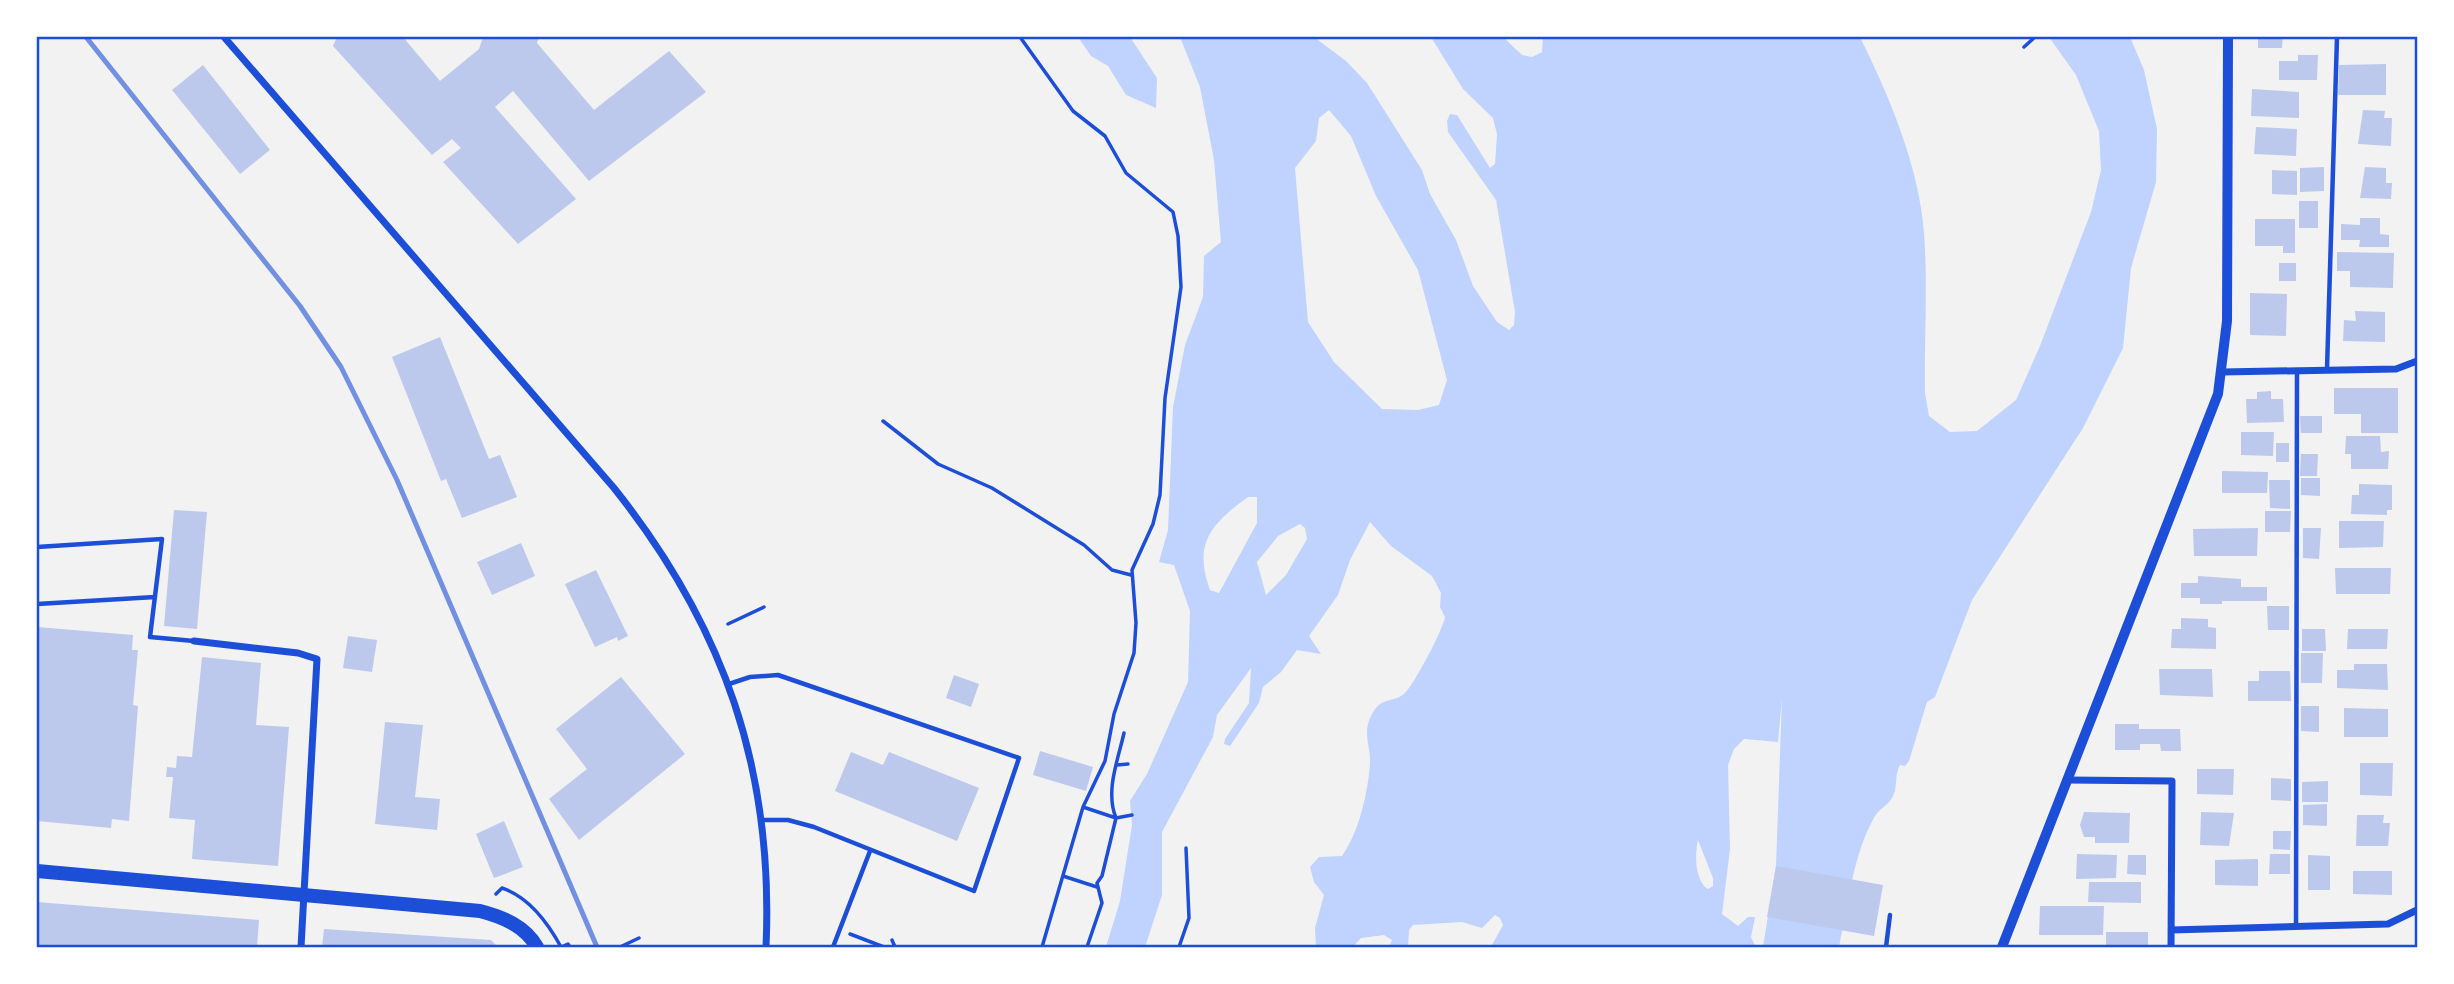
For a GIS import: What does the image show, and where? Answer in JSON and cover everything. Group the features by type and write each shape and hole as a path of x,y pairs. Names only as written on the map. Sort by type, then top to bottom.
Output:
{"main road":[{"path":"37,872 302,893 488,913 520,928 537,947"}],"street":[{"path":"225,37 639,519 690,597 729,684 748,746 762,820 767,880 766,947"},
{"path":"2002,947 2218,394 2227,321 2231,50 2228,37"},
{"path":"2222,372 2396,369 2417,361"},
{"path":"194,641 298,653 317,659 301,947"},
{"path":"2067,780 2172,781 2171,947"},
{"path":"2171,930 2388,924 2417,910"}],"lane":[{"path":"2327,369 2337,37"},
{"path":"2295,928 2297,370"},
{"path":"37,547 162,539 150,637 194,641"},
{"path":"37,604 155,597"},
{"path":"729,684 750,677 778,675 1019,758 974,891 799,822 762,820"},
{"path":"833,947 870,851"},
{"path":"1886,947 1890,915"}],"path":[{"path":"1020,37 1073,111 1099,129 1126,173 1168,205 1176,219 1181,288 1165,398 1161,488 1153,524 1134,559 1134,653 1114,714 1105,761 1083,807 1042,947"},
{"path":"2024,47 2035,37"},
{"path":"883,421 938,464 984,483 1084,545 1115,571 1132,576"},
{"path":"728,624 764,607"},
{"path":"1087,947 1102,902 1097,887 1116,818 1112,799 1124,733"},
{"path":"1117,765 1128,764"},
{"path":"1083,807 1116,818 1132,814"},
{"path":"1179,947 1189,918 1186,848"},
{"path":"1063,876 1097,887"},
{"path":"496,894 502,888 522,899 546,923 561,947 568,944 570,947"},
{"path":"840,930 884,947"},
{"path":"620,947 639,938"},
{"path":"891,940 895,947"}],"water":[{"path":"1078,37 1130,37 1157,78 1156,108 1126,95 1108,66 1091,56"},
{"path":"1180,37 1314,37 1346,61 1367,83 1422,170 1430,194 1456,240 1473,286 1497,322 1509,330 1514,325 1515,312 1496,200 1448,132 1447,121 1450,114 1457,115 1490,168 1495,164 1497,134 1493,118 1463,89 1431,37 1503,37 1522,55 1532,57 1542,52 1543,37 1860,37 1901,132 1921,208 1926,273 1925,393 1929,416 1950,432 1977,431 2016,400 2040,346 2091,212 2101,170 2099,131 2076,75 2049,37 2130,37 2144,70 2157,129 2156,182 2131,268 2123,348 2083,428 1972,600 1935,697 1927,702 1909,761 1905,766 1900,765 1893,796 1875,816 1861,847 1839,947 1763,947 1776,866 1782,698 1778,742 1744,739 1734,749 1728,765 1730,849 1722,914 1738,926 1748,917 1755,917 1751,937 1756,947 1491,947 1503,925 1495,915 1482,928 1462,922 1413,925 1409,930 1408,947 1389,947 1392,940 1384,935 1361,938 1353,947 1316,947 1315,928 1324,895 1314,882 1310,867 1319,857 1342,856 1348,846 1362,812 1367,787 1370,763 1368,722 1379,705 1401,696 1409,688 1434,644 1445,617 1440,607 1441,593 1432,576 1391,546 1370,522 1350,560 1338,595 1309,636 1321,654 1297,650 1281,672 1263,687 1259,703 1230,746 1224,744 1225,739 1249,703 1251,668 1217,715 1213,737 1162,832 1162,895 1145,947 1106,947 1120,901 1132,825 1130,801 1147,774 1188,682 1190,611 1174,565 1159,562 1168,530 1173,407 1185,345 1203,297 1204,256 1221,242 1214,160 1200,87","holes":["1329,110 1351,136 1376,196 1418,270 1447,380 1439,405 1418,410 1382,409 1334,362 1308,322 1295,168 1316,141 1319,118","1248,497 1257,497 1257,523 1219,593 1210,590 1204,559 1209,536 1224,516","1300,524 1305,528 1307,539 1286,575 1266,595 1257,562 1278,536","1698,840 1713,878 1713,886 1708,889 1700,880 1696,859"]}],"building":[{"path":"337,37 403,37 440,81 479,49 483,37 539,37 537,43 594,110 669,51 706,92 589,181 513,91 495,107 576,199 518,244 443,162 461,148 452,139 432,155 333,46"},
{"path":"2258,37 2283,37 2282,48 2258,48"},
{"path":"2298,55 2318,55 2317,80 2279,80 2279,61 2298,61"},
{"path":"2386,64 2386,95 2338,95 2339,65"},
{"path":"203,65 270,150 240,174 172,90"},
{"path":"2252,89 2299,92 2299,118 2251,116"},
{"path":"2363,110 2385,111 2384,118 2392,118 2391,146 2358,144"},
{"path":"2256,127 2297,129 2296,156 2254,154"},
{"path":"2324,167 2324,191 2300,192 2300,168"},
{"path":"2365,167 2386,168 2386,183 2392,183 2391,199 2360,198"},
{"path":"2272,170 2297,171 2297,195 2272,194"},
{"path":"2299,201 2318,201 2318,228 2299,228"},
{"path":"2360,218 2380,218 2380,234 2389,235 2389,247 2359,247 2360,240 2341,240 2341,224 2360,225"},
{"path":"2255,219 2295,219 2295,253 2283,253 2283,246 2255,246"},
{"path":"2337,252 2394,253 2393,288 2350,287 2350,271 2337,271"},
{"path":"2279,263 2296,263 2296,281 2279,281"},
{"path":"2250,293 2287,294 2286,336 2250,335"},
{"path":"2355,311 2385,312 2385,342 2343,341 2344,320 2356,321"},
{"path":"440,337 489,459 500,455 517,497 462,518 446,479 441,481 392,357"},
{"path":"2334,388 2398,388 2398,433 2361,433 2361,414 2334,414"},
{"path":"2271,391 2271,399 2283,399 2284,422 2247,423 2246,399 2257,399 2257,392"},
{"path":"2300,416 2322,416 2322,433 2301,433"},
{"path":"2241,432 2274,432 2273,456 2241,455"},
{"path":"2346,436 2380,436 2381,452 2389,451 2388,469 2351,469 2351,454 2345,454"},
{"path":"2276,443 2289,443 2289,462 2276,462"},
{"path":"2301,454 2318,454 2317,476 2300,476"},
{"path":"2222,471 2268,472 2267,493 2222,493"},
{"path":"2301,478 2320,478 2320,496 2301,495"},
{"path":"2269,480 2290,480 2290,509 2270,508"},
{"path":"2359,484 2392,485 2392,510 2387,510 2387,515 2351,514 2352,495 2359,495"},
{"path":"174,510 207,512 197,629 164,626"},
{"path":"2265,511 2291,511 2290,532 2265,532"},
{"path":"2339,521 2384,521 2383,547 2339,548"},
{"path":"2258,528 2257,556 2194,556 2193,529"},
{"path":"2303,528 2321,528 2319,559 2303,558"},
{"path":"521,543 535,576 492,595 477,562"},
{"path":"2335,568 2391,568 2390,594 2336,594"},
{"path":"596,570 628,636 618,641 617,637 595,647 565,584"},
{"path":"2198,576 2241,579 2241,587 2267,587 2267,601 2200,604 2200,598 2181,598 2181,583 2198,583"},
{"path":"2267,606 2289,606 2289,630 2268,630"},
{"path":"2181,618 2208,619 2208,627 2216,628 2216,649 2171,648 2172,629 2181,629"},
{"path":"37,627 133,635 132,650 138,650 133,705 138,706 129,821 112,819 111,828 37,821"},
{"path":"2302,629 2325,629 2326,651 2302,651"},
{"path":"2348,629 2388,629 2387,649 2347,649"},
{"path":"348,636 377,640 372,672 343,668"},
{"path":"2301,653 2323,653 2322,683 2301,683"},
{"path":"202,657 261,663 256,725 289,727 278,866 192,859 195,820 169,818 173,777 166,777 167,767 176,768 177,756 192,757"},
{"path":"2354,664 2387,664 2388,690 2337,688 2337,670 2354,670"},
{"path":"2159,669 2212,669 2213,697 2160,695"},
{"path":"2259,671 2290,671 2291,701 2248,701 2248,681 2259,681"},
{"path":"954,675 979,684 971,707 946,698"},
{"path":"621,677 685,754 579,840 549,799 587,769 556,729"},
{"path":"2301,706 2319,706 2319,732 2301,731"},
{"path":"2344,708 2388,709 2388,737 2344,737"},
{"path":"385,722 423,725 415,797 440,799 437,830 375,824"},
{"path":"2115,724 2139,724 2139,729 2180,729 2181,751 2161,751 2160,744 2140,744 2140,750 2115,750"},
{"path":"1040,751 1093,767 1086,791 1033,775"},
{"path":"851,752 883,765 889,752 979,788 957,841 835,791"},
{"path":"2360,763 2393,763 2392,796 2360,795"},
{"path":"2197,769 2234,769 2233,795 2197,794"},
{"path":"2271,778 2291,779 2291,801 2271,800"},
{"path":"2328,781 2328,802 2302,802 2302,782"},
{"path":"2327,804 2327,826 2303,825 2303,805"},
{"path":"2084,812 2130,813 2129,843 2095,843 2095,837 2084,837 2080,825"},
{"path":"2201,812 2234,813 2229,846 2200,845"},
{"path":"2357,815 2384,815 2383,823 2390,823 2388,846 2356,846"},
{"path":"504,821 523,867 494,878 476,834"},
{"path":"2273,831 2291,831 2290,850 2273,849"},
{"path":"2077,854 2117,855 2116,878 2076,879"},
{"path":"2270,854 2290,854 2290,874 2269,874"},
{"path":"2128,855 2146,855 2146,875 2127,874"},
{"path":"2308,855 2330,856 2330,890 2308,890"},
{"path":"2258,859 2258,886 2215,885 2215,860"},
{"path":"1776,866 1883,885 1874,936 1767,917"},
{"path":"2353,871 2392,871 2392,895 2353,894"},
{"path":"2089,882 2141,882 2141,903 2088,902"},
{"path":"37,902 259,920 257,947 37,947"},
{"path":"2040,906 2104,906 2103,935 2039,935"},
{"path":"324,929 491,940 498,947 322,947"},
{"path":"2106,932 2148,932 2148,947 2106,947"}],"railway":[{"path":"86,37 300,306 341,367 397,480 597,947"}]}
